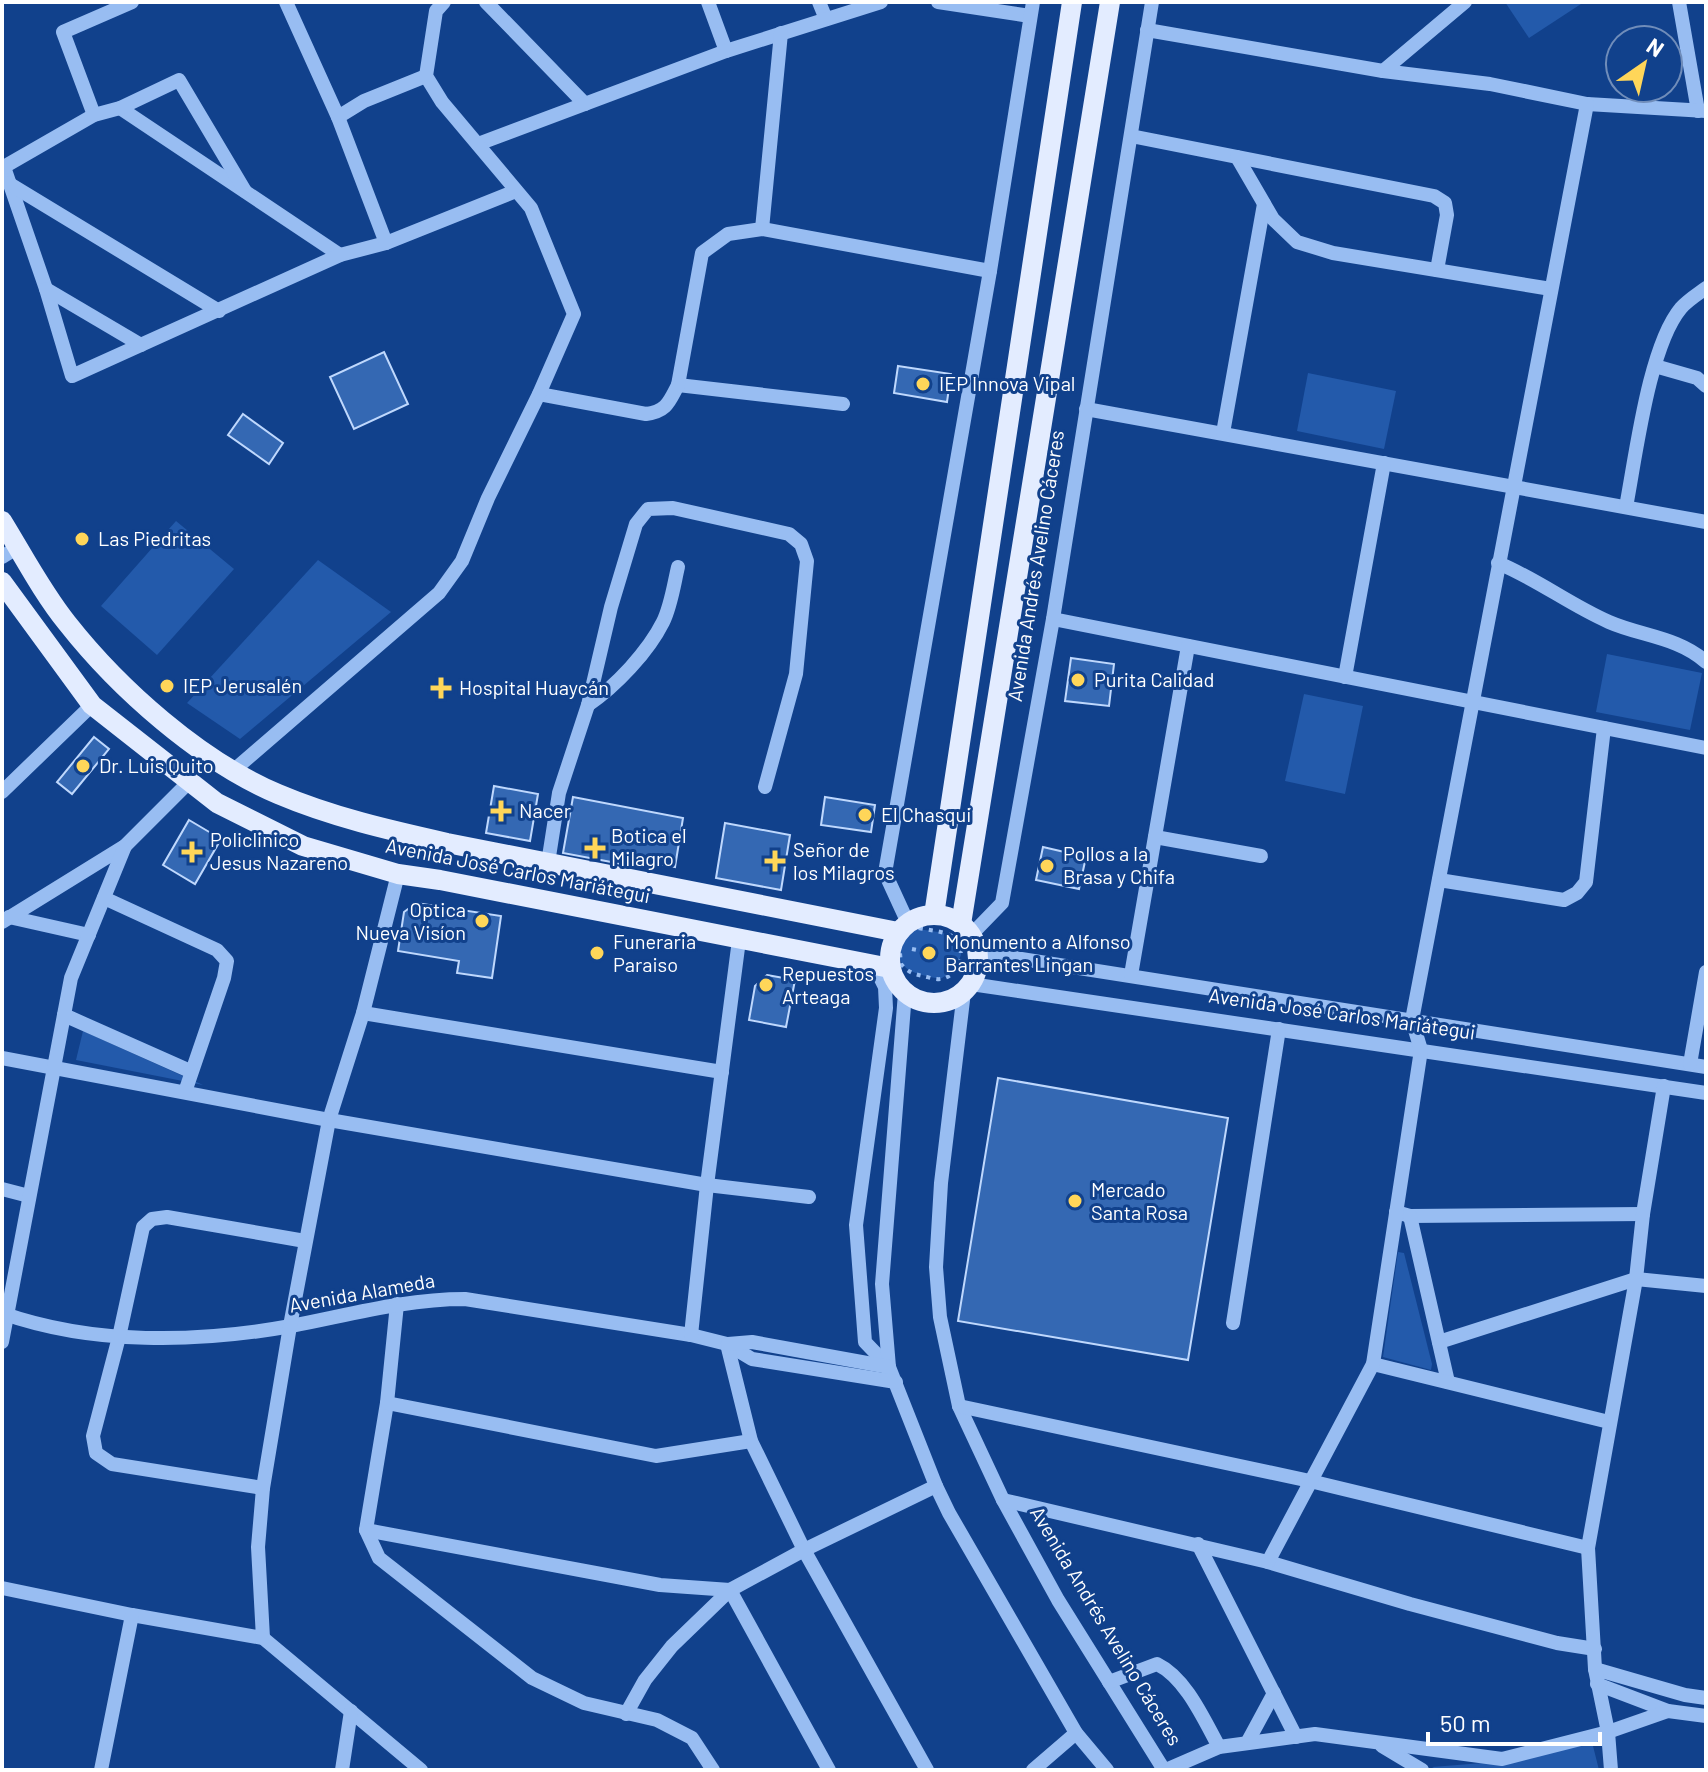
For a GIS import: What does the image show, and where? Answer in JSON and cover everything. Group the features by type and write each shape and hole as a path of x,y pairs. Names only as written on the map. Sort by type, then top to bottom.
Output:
{"main road":[{"path":"934,915 1072,2"},
{"name":"Avenida Andrés Avelino Cáceres","path":"970,937 1110,2"},
{"name":"Avenida José Carlos Mariátegui","path":"2,521 10,552 105,669 142,704 234,770 275,792 317,809 447,843 903,928"},
{"name":"Avenida José Carlos Mariátegui","path":"2,582 92,705 217,803 303,846 398,874 882,967"},
{"path":"440,880 447,843"},
{"path":"934,915 948,917 970,937 977,972 968,988 944,1003 930,1004 918,1001 908,983 896,982 882,967 903,928 921,917 934,915"}],"street":[{"path":"94,115 63,32 132,2"},
{"path":"286,2 338,117 386,243"},
{"path":"234,770 439,593 462,561 574,314 531,208 442,102 426,76 436,11 444,2"},
{"path":"486,2 585,104"},
{"path":"708,2 726,51"},
{"path":"819,2 826,19"},
{"path":"478,144 726,51 881,2"},
{"path":"903,928 885,873 990,271 1032,9 938,2"},
{"name":"Avenida Andrés Avelino Cáceres","path":"970,937 1002,903 1053,619 1152,2"},
{"path":"1383,71 1465,2"},
{"path":"1147,30 1383,71 1490,84 1587,104 1702,111 1679,2"},
{"path":"762,229 781,33"},
{"path":"338,117 364,101 426,76"},
{"path":"245,191 179,80 120,108 94,115 3,167 46,289 72,376 340,255 386,243 516,191"},
{"path":"1268,1562 1373,1364 1403,1214 1421,1050 1412,1020 1587,104"},
{"path":"120,108 340,255"},
{"path":"1131,136 1434,196 1445,203 1447,215 1437,270"},
{"path":"1237,157 1273,219 1297,242 1333,253 1551,289"},
{"path":"8,183 219,311"},
{"path":"1223,433 1264,204"},
{"path":"539,394 646,414 660,412 678,385 702,253 728,234 762,229 990,271"},
{"path":"1626,507 1655,366 1668,329 1682,306 1706,288"},
{"path":"46,289 141,345"},
{"path":"1655,366 1697,378 1706,386"},
{"path":"678,385 843,404"},
{"path":"1086,409 1706,522"},
{"path":"1345,677 1384,463"},
{"path":"548,863 559,793 588,705 625,558 636,524 648,509 673,508 789,534 801,544 807,561 796,674 765,787"},
{"path":"1498,563 1525,574 1607,621 1678,644 1706,662"},
{"path":"588,705 610,690 628,671 664,621 678,567"},
{"path":"1053,619 1706,748"},
{"path":"1131,975 1188,646"},
{"path":"2,792 92,705"},
{"path":"1439,880 1564,900 1577,893 1586,882 1604,728"},
{"path":"6,920 125,846 190,781"},
{"path":"1155,837 1261,856"},
{"path":"2,1342 4,1314 71,978 125,846"},
{"path":"263,1638 258,1547 263,1488 305,1241 329,1120 363,1013 398,874"},
{"path":"104,898 217,950 227,961 185,1092"},
{"path":"6,920 89,935"},
{"name":"Avenida José Carlos Mariátegui","path":"970,937 1131,975 1706,1067"},
{"path":"691,1335 739,940"},
{"path":"882,967 886,1008 856,1225 865,1342 889,1367 936,1486 1076,1733 1107,1770"},
{"path":"1690,1064 1706,972"},
{"path":"889,1367 882,1284 908,983"},
{"name":"Avenida Andrés Avelino Cáceres","path":"968,988 941,1183 936,1267 940,1317 959,1406 1003,1500 1058,1600 1165,1770"},
{"name":"Avenida José Carlos Mariátegui","path":"968,988 1279,1029 1706,1093"},
{"path":"363,1013 722,1072"},
{"path":"64,1015 190,1071"},
{"path":"1233,1323 1279,1029"},
{"path":"2,1058 329,1120 707,1185 809,1197"},
{"path":"1611,1770 1608,1732 1596,1676 1588,1548 1636,1279 1643,1214 1664,1086"},
{"path":"2,1189 29,1196"},
{"path":"1403,1214 1643,1214"},
{"path":"1403,1214 1448,1382"},
{"path":"263,1488 112,1464 96,1453 93,1436 143,1227 152,1219 167,1217 305,1241"},
{"path":"1439,1342 1636,1279 1706,1286"},
{"name":"Avenida Alameda","path":"4,1314 66,1329 119,1337 167,1338 290,1326 429,1299 465,1299 691,1335 727,1344 752,1359 896,1382"},
{"path":"397,1304 387,1403 366,1530 379,1558 532,1678 584,1703 657,1720 692,1738 713,1770"},
{"name":"Avenida Alameda","path":"727,1344 752,1342 889,1367"},
{"path":"727,1344 751,1441 804,1550 927,1770"},
{"path":"1373,1364 1609,1422"},
{"path":"387,1403 656,1456 751,1441"},
{"path":"959,1406 1310,1481 1588,1548"},
{"path":"626,1714 645,1680 672,1646 730,1590 936,1486"},
{"path":"1003,1500 1198,1544 1557,1643 1595,1649"},
{"path":"366,1530 660,1585 730,1590"},
{"path":"1198,1544 1296,1737"},
{"path":"2,1588 263,1638 421,1770"},
{"path":"730,1590 829,1770"},
{"path":"101,1770 132,1615"},
{"path":"1109,1682 1157,1664 1168,1669 1194,1704 1219,1747"},
{"path":"1596,1676 1706,1698"},
{"path":"1596,1676 1668,1711 1706,1716"},
{"path":"1247,1743 1274,1693"},
{"path":"342,1770 351,1711"},
{"path":"1165,1770 1219,1747 1315,1734 1502,1759 1608,1732 1668,1711"},
{"path":"1033,1770 1076,1733"},
{"path":"1375,1741 1422,1770"}],"path":[{"path":"919,928 952,936 958,942 961,958 954,972 940,979 908,983 897,948 908,931 919,928"}],"shaded area":[{"path":"1505,2 1584,2 1529,38"},
{"path":"1308,373 1396,391 1384,449 1297,431"},
{"path":"176,521 234,569 157,655 101,606"},
{"path":"318,560 391,612 240,739 187,703"},
{"path":"1607,654 1702,673 1690,730 1596,712"},
{"path":"1304,694 1363,706 1345,794 1285,781"},
{"path":"919,929 946,934 961,946 960,959 940,979 909,970 900,960 899,942 909,932"},
{"path":"83,1031 203,1085 76,1060"},
{"path":"1398,1252 1404,1253 1431,1370 1383,1357"},
{"path":"1590,1734 1599,1770 1438,1770 1432,1767 1508,1761"}],"building":[{"path":"384,352 408,404 354,429 330,377"},
{"name":"IEP Innova Vipal","path":"898,366 951,374 947,402 894,393"},
{"path":"243,414 283,443 269,464 228,435"},
{"path":"1071,658 1114,664 1109,706 1065,701"},
{"name":"Dr. Luis Quito","path":"94,737 109,749 72,794 57,782"},
{"path":"494,786 538,794 530,841 486,833"},
{"path":"573,797 683,818 675,867 639,860 638,867 563,853"},
{"path":"825,797 875,805 871,832 821,825"},
{"name":"Policlinico Jesus Nazareno","path":"189,820 221,839 195,884 163,865"},
{"path":"725,823 790,835 781,890 716,878"},
{"path":"1043,847 1086,857 1079,889 1036,880"},
{"path":"416,903 501,916 492,978 457,973 459,961 398,951 404,912"},
{"path":"767,975 795,980 786,1027 749,1020 755,986"},
{"path":"998,1078 1228,1118 1188,1360 958,1321"}],"place":[{"name":"IEP Innova Vipal","path":"923,384"},
{"name":"Las Piedritas","path":"82,539"},
{"name":"Purita Calidad","path":"1078,680"},
{"name":"IEP Jerusalén","path":"167,686"},
{"name":"Hospital Huaycán","path":"441,688"},
{"name":"Dr. Luis Quito","path":"83,766"},
{"name":"Nacer","path":"501,811"},
{"name":"El Chasqui","path":"865,815"},
{"name":"Botica el Milagro","path":"595,848"},
{"name":"Policlinico Jesus Nazareno","path":"192,852"},
{"name":"Señor de los Milagros","path":"775,861"},
{"name":"Pollos a la Brasa y Chifa","path":"1047,866"},
{"name":"Optica Nueva Visíon","path":"482,921"},
{"name":"Funeraria Paraiso","path":"597,953"},
{"name":"Monumento a Alfonso Barrantes Lingan","path":"929,953"},
{"name":"Repuestos Arteaga","path":"766,985"},
{"name":"Mercado Santa Rosa","path":"1075,1201"}]}
